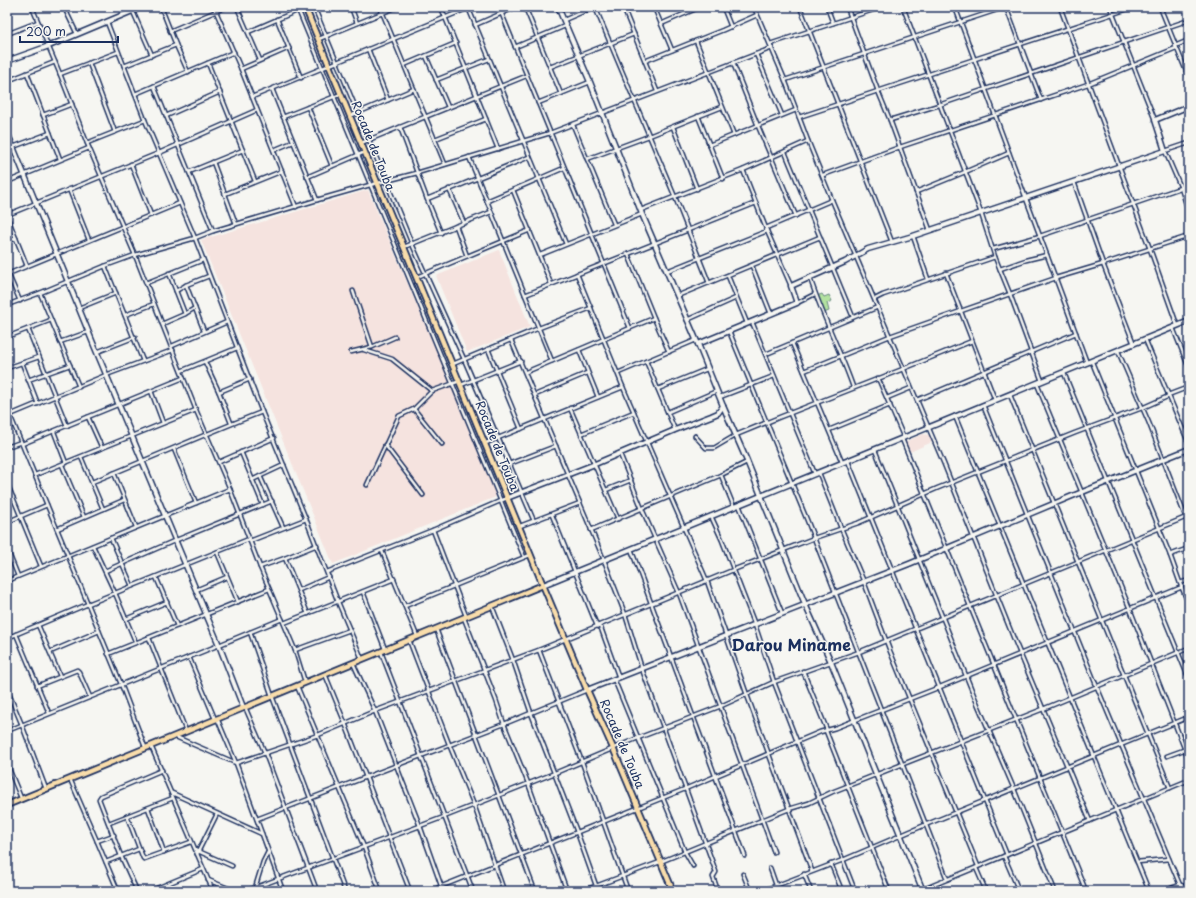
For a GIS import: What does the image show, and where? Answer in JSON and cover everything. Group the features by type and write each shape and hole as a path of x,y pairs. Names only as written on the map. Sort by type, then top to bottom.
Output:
{"main road":[{"name":"Rocade de Touba","path":"305,7 543,585 587,690 614,748 673,891"},
{"path":"7,805 543,585"}],"street":[{"path":"32,7 89,148 135,255 196,410 230,489 260,567 295,650 305,682"},
{"path":"71,7 65,8 77,34"},
{"path":"7,61 107,22 132,9 142,7"},
{"path":"161,7 188,72"},
{"path":"214,7 258,110 296,207"},
{"path":"170,31 226,7"},
{"path":"237,7 260,60"},
{"path":"248,32 298,8 305,7"},
{"path":"314,7 412,244 474,381 534,521"},
{"path":"351,7 357,23"},
{"path":"380,7 445,164"},
{"path":"318,39 397,7"},
{"path":"441,7 498,149"},
{"path":"252,98 469,7 538,179 566,244"},
{"path":"499,7 630,328"},
{"path":"475,25 516,7"},
{"path":"525,7 561,94"},
{"path":"558,7 603,113 641,212 687,320 698,342 805,604 831,662 921,891 1189,780"},
{"path":"564,20 595,7 675,197 709,283"},
{"path":"622,7 657,91"},
{"path":"654,7 672,50"},
{"path":"687,7 689,12"},
{"path":"661,24 700,7"},
{"path":"723,7 731,27"},
{"path":"754,7 785,80 832,200 929,428 1020,654 1090,821"},
{"path":"800,7 825,67 860,162 892,242"},
{"path":"828,7 834,24"},
{"path":"847,7 930,230"},
{"path":"770,44 882,7"},
{"path":"902,7 981,213 992,249 1042,381"},
{"path":"955,7 1076,333 1115,418 1189,605"},
{"path":"785,80 1006,7 1041,100"},
{"path":"1060,7 1150,249 1189,368"},
{"path":"1110,7 1155,120 1165,151 1181,188 1189,213"},
{"path":"799,117 928,75 974,58 1134,7"},
{"path":"1160,7 1175,47 1189,78"},
{"path":"298,8 524,557"},
{"path":"132,9 152,55"},
{"path":"645,61 731,27 757,15"},
{"path":"277,19 301,78"},
{"path":"890,120 1125,43 1189,20"},
{"path":"7,33 38,22"},
{"path":"107,22 145,120 195,238 262,412 274,438 338,602 362,659"},
{"path":"515,47 566,25"},
{"path":"550,67 634,34"},
{"path":"823,175 900,147 950,132 1088,84 1134,66 1189,40"},
{"path":"696,41 734,135"},
{"path":"404,65 456,43"},
{"path":"124,66 176,46"},
{"path":"241,69 289,48"},
{"path":"7,305 135,255 317,200 417,173 550,133 772,48"},
{"path":"368,49 388,100"},
{"path":"60,74 118,52"},
{"path":"135,94 234,52"},
{"path":"756,54 782,115"},
{"path":"426,56 448,107"},
{"path":"436,80 489,59"},
{"path":"7,81 55,62"},
{"path":"89,63 115,132"},
{"path":"208,63 255,181"},
{"path":"733,63 796,216"},
{"path":"27,73 60,159"},
{"path":"361,143 526,76"},
{"path":"538,103 590,82"},
{"path":"154,86 213,231"},
{"path":"350,116 414,89"},
{"path":"272,90 317,200"},
{"path":"166,116 220,92"},
{"path":"283,117 341,94"},
{"path":"43,115 72,104"},
{"path":"1155,120 1189,106"},
{"path":"587,158 673,127 722,107"},
{"path":"308,108 332,166"},
{"path":"27,266 7,215 159,153 258,110"},
{"path":"709,146 796,110"},
{"path":"698,116 723,178"},
{"path":"435,139 486,119"},
{"path":"87,143 145,120"},
{"path":"573,124 614,224"},
{"path":"400,127 441,233"},
{"path":"673,127 697,189"},
{"path":"7,132 164,516 244,707 265,753 317,891"},
{"path":"13,147 50,133"},
{"path":"540,255 675,197 772,158 808,141"},
{"path":"274,150 293,142"},
{"path":"791,286 868,249 913,236 1189,143"},
{"path":"7,182 89,148"},
{"path":"189,172 243,150"},
{"path":"308,177 365,152"},
{"path":"785,152 853,317"},
{"path":"916,192 1010,153"},
{"path":"469,157 552,361"},
{"path":"427,199 529,157"},
{"path":"213,162 236,224"},
{"path":"131,164 151,215"},
{"path":"487,201 564,168"},
{"path":"743,170 797,303"},
{"path":"225,194 282,171"},
{"path":"1074,182 1103,264 1134,344"},
{"path":"992,249 1040,236 1189,185"},
{"path":"69,189 89,240"},
{"path":"449,189 464,223"},
{"path":"513,190 551,284"},
{"path":"666,271 700,258 832,200"},
{"path":"20,301 8,272 27,266 180,203"},
{"path":"525,295 756,203"},
{"path":"404,247 491,212"},
{"path":"456,226 467,256"},
{"path":"417,277 530,230"},
{"path":"913,236 928,280"},
{"path":"804,371 890,336 961,311 1056,278 1189,236"},
{"path":"677,296 820,237"},
{"path":"7,242 16,238"},
{"path":"628,254 669,352"},
{"path":"1000,269 1026,260 1048,255"},
{"path":"875,299 995,257"},
{"path":"146,283 203,260"},
{"path":"105,266 144,361"},
{"path":"752,266 771,314"},
{"path":"946,273 995,400"},
{"path":"169,274 185,314"},
{"path":"577,274 669,496 707,581 812,871"},
{"path":"176,291 186,285 209,276"},
{"path":"728,276 736,298 766,354 774,376 864,582 886,640 957,812 986,891"},
{"path":"810,278 815,294 853,387"},
{"path":"186,285 204,331"},
{"path":"353,291 372,347"},
{"path":"40,293 79,387"},
{"path":"79,308 116,293"},
{"path":"618,373 669,352 750,323 815,294"},
{"path":"687,320 736,298"},
{"path":"125,315 154,304"},
{"path":"766,354 878,307"},
{"path":"162,324 195,308"},
{"path":"453,364 591,308"},
{"path":"526,372 654,318"},
{"path":"7,337 51,320"},
{"path":"543,585 903,439 995,400 1090,363 1189,321"},
{"path":"172,346 227,322"},
{"path":"28,329 68,426"},
{"path":"60,342 88,331"},
{"path":"729,331 836,593 947,879"},
{"path":"917,400 1032,353 1076,333"},
{"path":"97,352 134,337"},
{"path":"350,352 364,350 395,337"},
{"path":"1146,339 1189,444"},
{"path":"511,340 526,372 604,560 716,872 713,877 718,891"},
{"path":"695,436 706,448 714,448 767,422 972,341"},
{"path":"792,343 842,463"},
{"path":"181,371 237,348"},
{"path":"488,349 498,370 521,429"},
{"path":"10,415 106,375 173,350"},
{"path":"364,350 392,359 432,391"},
{"path":"579,350 598,397"},
{"path":"246,891 528,784 638,738 721,706 774,682 859,652 1188,517 1118,351"},
{"path":"7,368 39,357"},
{"path":"367,485 399,416 414,409 432,391 452,383 474,381 521,361"},
{"path":"646,361 675,430"},
{"path":"205,362 231,423"},
{"path":"22,363 38,404"},
{"path":"28,380 70,365"},
{"path":"658,389 708,368"},
{"path":"535,395 588,372"},
{"path":"1064,373 1189,679"},
{"path":"720,397 774,376"},
{"path":"7,447 54,432 88,416 184,378"},
{"path":"878,378 969,606 1017,719 1086,891"},
{"path":"219,392 250,379"},
{"path":"1037,384 1130,609 1189,760"},
{"path":"486,444 623,387"},
{"path":"174,736 236,763 318,735 375,711 539,650 733,570 853,524 1060,439 1142,408 1189,387"},
{"path":"887,398 911,388"},
{"path":"151,391 163,423"},
{"path":"668,412 717,391"},
{"path":"1010,394 1170,788"},
{"path":"829,430 890,405"},
{"path":"983,405 1097,687 1180,885"},
{"path":"327,572 433,530 508,498 569,475 718,413 723,406"},
{"path":"7,408 108,654 148,746 162,770 191,842 197,852 213,891"},
{"path":"570,408 618,519"},
{"path":"414,409 442,444"},
{"path":"35,475 196,410"},
{"path":"92,482 231,423 262,412"},
{"path":"581,434 634,412"},
{"path":"88,416 102,448"},
{"path":"956,416 1149,891"},
{"path":"54,432 66,463"},
{"path":"219,462 274,438"},
{"path":"385,445 423,495"},
{"path":"496,469 556,446"},
{"path":"174,448 196,503"},
{"path":"257,819 504,724 614,679 864,582 1189,449"},
{"path":"875,450 1055,891"},
{"path":"241,452 263,505"},
{"path":"620,454 679,593 774,852"},
{"path":"81,457 103,509"},
{"path":"591,530 721,475 747,461"},
{"path":"848,461 986,801 1019,891"},
{"path":"62,465 84,517"},
{"path":"252,480 284,465"},
{"path":"114,473 136,527"},
{"path":"721,475 761,559 782,613"},
{"path":"260,476 283,527"},
{"path":"606,490 631,480"},
{"path":"7,483 42,566"},
{"path":"7,581 230,489"},
{"path":"7,500 13,497"},
{"path":"57,528 124,500"},
{"path":"105,571 174,540 272,501"},
{"path":"520,526 580,503"},
{"path":"7,522 47,505"},
{"path":"552,515 597,626 601,628 619,678"},
{"path":"711,516 755,625 774,682 855,891"},
{"path":"7,638 217,552 306,519"},
{"path":"433,530 567,891"},
{"path":"111,538 132,586"},
{"path":"260,567 317,545"},
{"path":"93,546 136,643"},
{"path":"1170,555 1189,548"},
{"path":"7,549 18,576"},
{"path":"631,549 745,856"},
{"path":"382,550 417,636"},
{"path":"217,552 238,602"},
{"path":"405,606 531,554"},
{"path":"285,558 308,614"},
{"path":"156,577 177,626"},
{"path":"196,590 227,577"},
{"path":"299,590 329,577"},
{"path":"284,623 394,579"},
{"path":"1180,583 1189,580"},
{"path":"430,891 685,789 769,753 911,699 1182,587"},
{"path":"108,654 269,589"},
{"path":"363,592 401,702 473,891"},
{"path":"126,619 167,602"},
{"path":"492,606 598,891"},
{"path":"7,731 282,618"},
{"path":"38,625 60,676"},
{"path":"436,629 535,891"},
{"path":"295,650 350,630"},
{"path":"50,652 99,631"},
{"path":"250,632 272,696 346,891"},
{"path":"16,634 49,713"},
{"path":"149,638 186,731"},
{"path":"409,640 474,805 504,891"},
{"path":"580,891 660,862 789,809 809,803 933,754 1189,648"},
{"path":"539,650 582,762 628,891"},
{"path":"189,657 236,763 283,891"},
{"path":"353,663 375,711 420,826 443,891"},
{"path":"37,686 77,670 90,697"},
{"path":"803,671 889,891"},
{"path":"324,674 410,891"},
{"path":"614,679 662,798 685,852 693,866"},
{"path":"297,685 364,847 380,891"},
{"path":"7,689 8,695 22,725 46,788"},
{"path":"762,891 843,860 900,835 1189,717"},
{"path":"1167,756 1189,748"},
{"path":"7,765 21,799"},
{"path":"137,891 121,856 99,799 100,797 162,770"},
{"path":"70,779 118,891"},
{"path":"171,793 262,834"},
{"path":"109,823 173,798"},
{"path":"148,808 164,852"},
{"path":"197,852 217,814"},
{"path":"127,816 144,859 191,842"},
{"path":"98,842 114,835"},
{"path":"106,862 139,849"},
{"path":"197,852 232,866"},
{"path":"255,888 262,862 268,852"},
{"path":"1137,862 1169,859"},
{"path":"831,864 842,891"},
{"path":"770,868 776,885"},
{"path":"150,891 203,869"},
{"path":"743,874 750,891"},
{"path":"804,874 811,891"},
{"path":"208,880 235,891"},
{"path":"1162,891 1180,885 1189,888"}],"shaded area":[{"path":"368,190 498,496 333,564 201,240"},
{"path":"499,250 530,327 467,352 436,276"},
{"path":"923,434 929,435 932,442 910,452 905,442"}],"green space":[{"path":"822,294 824,297 829,295 832,301 827,303 829,311 824,313 817,296"}],"district":[{"name":"Darou Miname","path":"791,645"}]}
